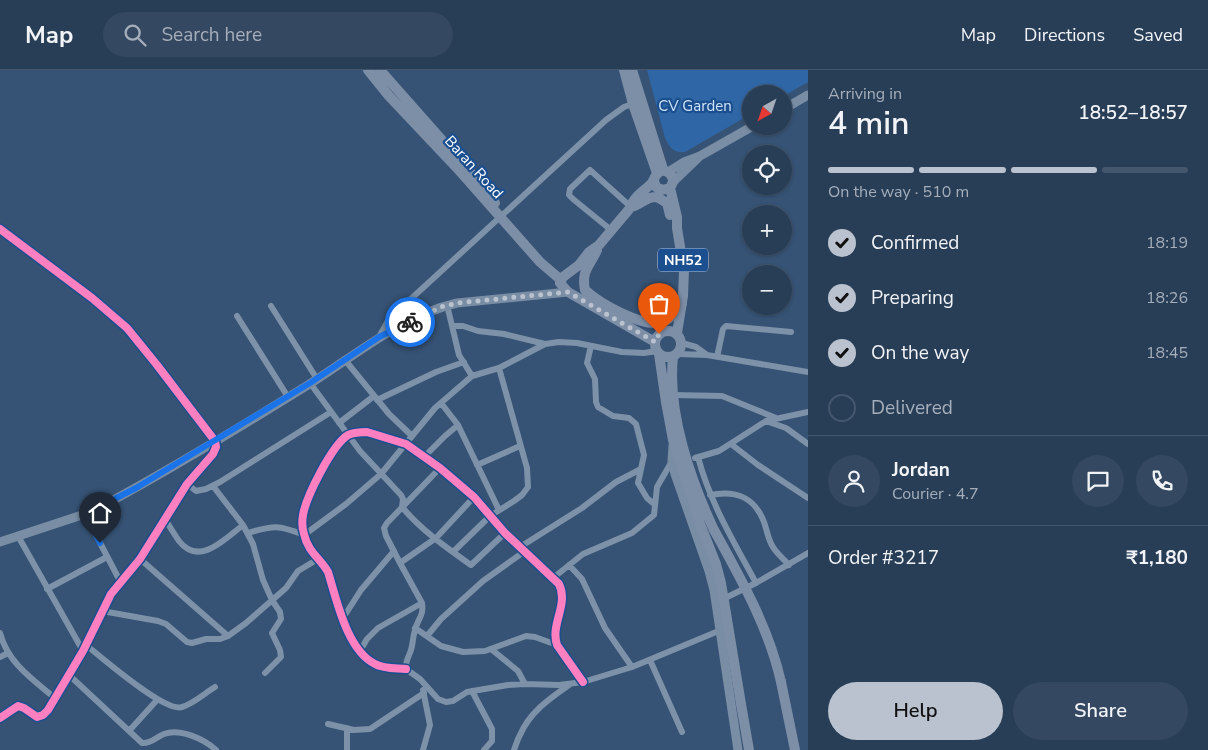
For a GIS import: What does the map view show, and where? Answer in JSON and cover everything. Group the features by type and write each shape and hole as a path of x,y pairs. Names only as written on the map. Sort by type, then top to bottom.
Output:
{"main road":[{"name":"Baran Road","path":"368,70 388,96 502,216 540,262 561,280 568,292 657,349"},
{"name":"Baran Road","path":"380,70 479,182 502,216"},
{"path":"624,70 661,174 659,189 662,190 672,185"},
{"path":"632,70 637,103"},
{"path":"631,208 632,201 661,174"},
{"name":"NH52","path":"661,174 673,178 672,185 677,228 684,271 679,338"},
{"path":"677,228 671,219 667,203 657,197 646,199 631,208 599,245 584,272 583,281 585,290 589,294 632,318 654,324 663,322 682,304"},
{"path":"561,280 579,265 589,252 599,245"},
{"path":"748,750 721,583 716,564 699,521 674,440 666,402 657,349 657,337 662,332 672,331 679,338 682,347 676,356 672,378 673,395 687,460 702,506 765,629 775,655 795,750"},
{"path":"657,349 666,358 676,356"}],"street":[{"path":"792,104 808,95"},
{"path":"379,337 389,319 606,120 624,107 637,103"},
{"path":"661,174 700,156 742,132"},
{"path":"672,185 700,156"},
{"path":"611,230 573,199 569,195 570,189 590,170 631,208"},
{"path":"0,229 92,298 127,328 215,441 216,447 213,454 186,484 140,558 111,594 69,675 43,715 37,717 18,706 0,718"},
{"path":"546,294 561,280"},
{"path":"0,542 85,514 129,492 314,381 379,337 447,305 568,292"},
{"path":"447,305 459,354 472,376"},
{"path":"271,306 331,412 348,436 401,495 403,499 402,507 409,516 471,565 505,533"},
{"path":"237,316 288,397"},
{"path":"452,326 463,326 478,331 504,334 546,344"},
{"path":"718,357 723,329 726,326 791,332"},
{"path":"679,338 696,347 707,356"},
{"path":"304,535 381,474 441,403 472,376 499,368 546,344 559,342 622,352 644,353 657,349"},
{"path":"591,346 587,363 595,379 596,402 598,407 613,416 628,418 636,424 644,455 638,483 647,498 654,504"},
{"path":"676,356 718,357 808,372"},
{"path":"345,360 375,398 412,436"},
{"path":"339,422 375,398 464,362"},
{"path":"453,552 490,516 522,495 528,487 527,468 499,368"},
{"path":"673,395 722,396 776,418"},
{"path":"441,403 458,425 499,510"},
{"path":"186,484 196,491 213,486 331,412"},
{"path":"687,460 719,451 766,420 808,412"},
{"path":"766,420 786,428 808,444"},
{"path":"424,457 458,425"},
{"path":"583,682 557,645 555,632 562,608 562,592 553,578 505,533 474,497 440,468 406,444 367,432 348,436 323,466 304,509 302,518 304,535 309,550 324,565 328,572 343,618 355,646 376,665 406,669 420,680 438,699 446,702 453,701 466,692 525,684 570,684 583,682 632,667 721,630"},
{"path":"674,440 672,462 709,571 716,602 738,750"},
{"path":"731,444 758,466 808,498"},
{"path":"477,465 520,446"},
{"path":"698,457 710,495 756,583"},
{"path":"553,578 583,554 632,533 654,515 657,487 672,462"},
{"path":"406,669 405,666 411,650 415,628 422,614 422,603 386,536 384,528 440,468"},
{"path":"427,636 441,619 523,549 616,482 641,469"},
{"path":"213,486 243,525 254,544 263,580 280,612 281,618 272,633 280,650 281,658 265,673"},
{"path":"710,495 725,492 736,494 753,505 759,512 773,547 788,565"},
{"path":"400,563 436,538 474,497"},
{"path":"85,514 121,582"},
{"path":"164,518 180,543 188,550 197,553 206,552 213,548 243,525"},
{"path":"248,533 277,526 285,527 304,535"},
{"path":"18,536 47,589 84,648 157,700 174,708 181,708 215,687"},
{"path":"343,618 361,590 394,551"},
{"path":"716,602 756,583 808,554"},
{"path":"47,589 107,557"},
{"path":"140,558 228,636"},
{"path":"102,611 158,621 166,624 187,642 192,643 228,636 257,614 286,588 298,571 318,559"},
{"path":"569,565 582,580 605,628 632,667"},
{"path":"360,651 367,639 378,628 422,603"},
{"path":"415,628 441,646 463,652 491,649 526,636 535,637 557,645"},
{"path":"0,633 8,653 25,673 55,698"},
{"path":"491,649 518,671 525,684"},
{"path":"0,658 8,653"},
{"path":"650,660 682,732"},
{"path":"69,675 142,743 146,750"},
{"path":"420,680 430,725 422,750"},
{"path":"514,750 526,724 536,710 570,684"},
{"path":"472,691 492,730 492,741 484,750"},
{"path":"328,724 347,728 370,729 424,693"},
{"path":"128,731 157,700"},
{"path":"347,728 347,750"},
{"path":"142,743 147,743 165,733 177,732 195,737 216,750"}],"green space":[{"name":"CV Garden","path":"647,70 808,70 808,82 792,91 792,85 742,85 742,119 685,152 678,152 672,149 665,138"}],"cycle path":[{"path":"0,229 92,298 127,328 215,441 216,447 213,454 187,484 140,559 111,594 83,651 48,710 43,715 37,717 18,706 0,718"},
{"path":"406,669 379,666 365,657 357,648 344,624 328,572 308,546 303,532 303,515 314,484 335,449 348,435 352,434 367,432 406,444 440,468 474,497 505,533 559,584 562,599 555,637 557,645 583,682"}],"way so far":[{"path":"410,322 441,307 457,303 568,292 655,342 659,334"}],"route":[{"path":"100,543 85,514 136,488 310,383 379,337 410,322"}]}
